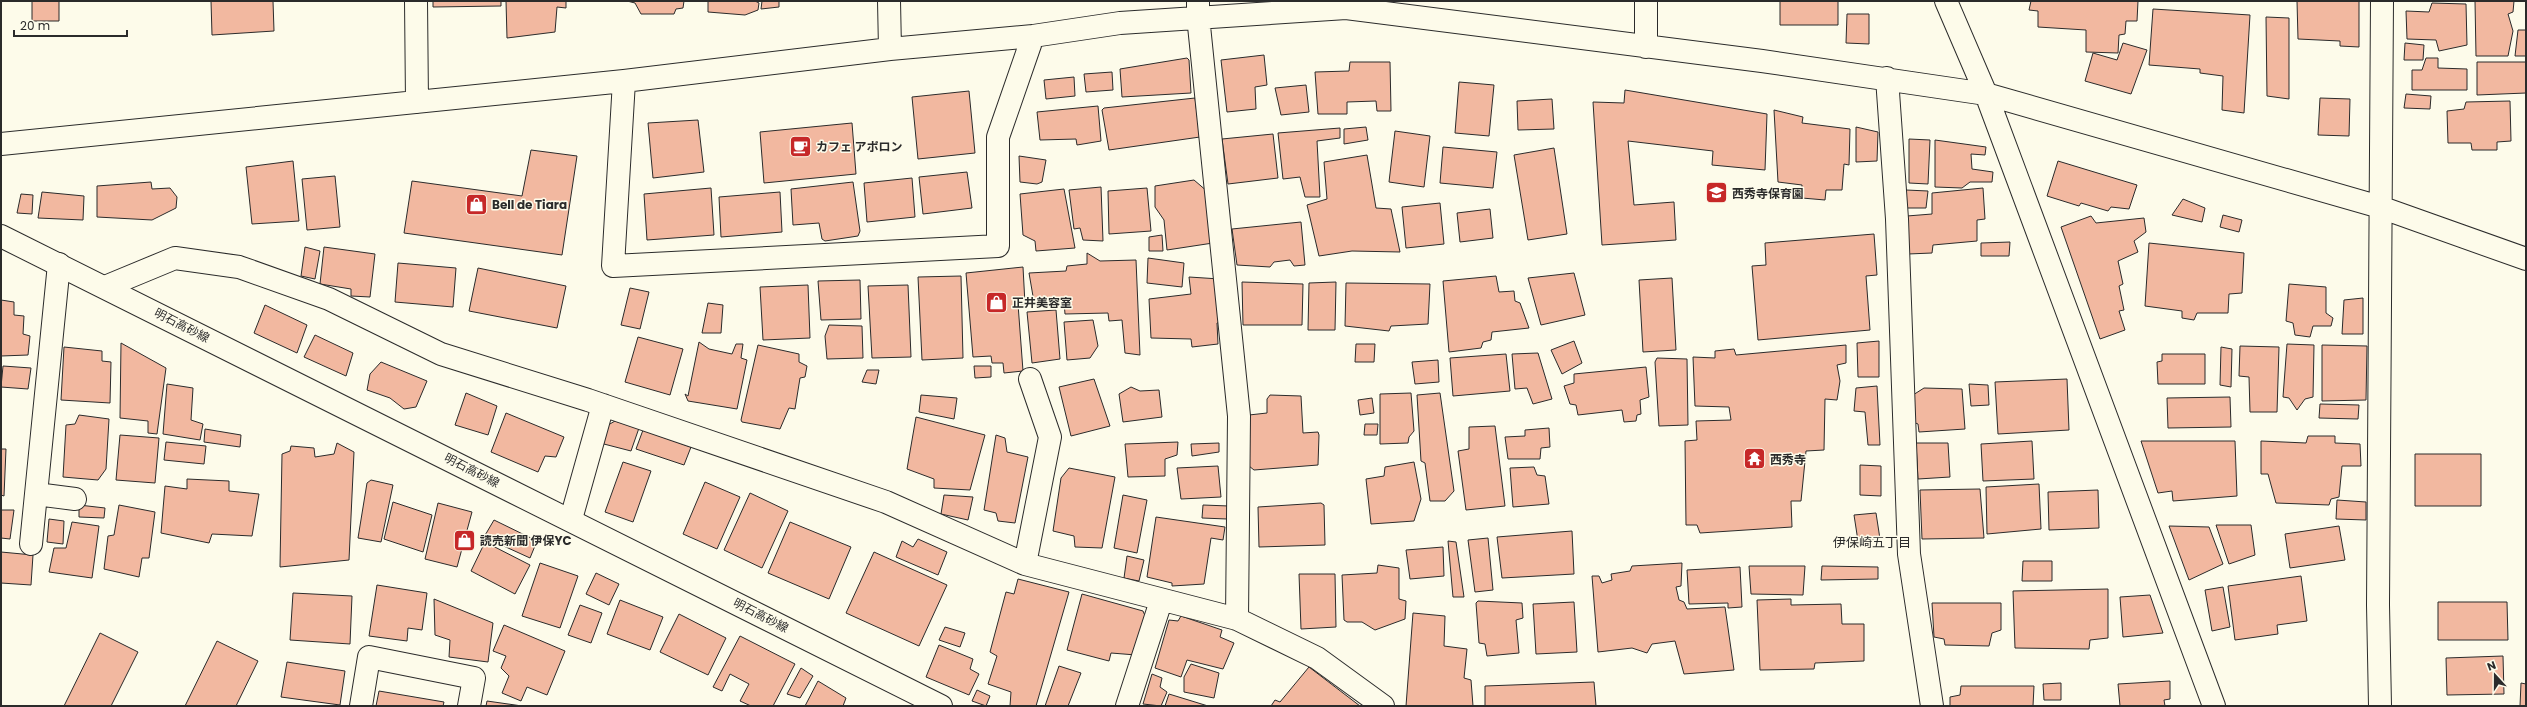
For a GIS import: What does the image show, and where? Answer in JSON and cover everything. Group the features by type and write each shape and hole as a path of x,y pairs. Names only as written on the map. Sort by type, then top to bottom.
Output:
{"street":[{"path":"416,1 417,102"},
{"path":"889,1 890,49"},
{"path":"1646,1 1646,47"},
{"path":"1946,1 1986,94 2214,706"},
{"path":"2380,706 2378,605 2382,1"},
{"path":"1,144 624,81 890,49 1033,36 1120,23 1198,9 1346,4 1646,47 1887,78 1986,94 2380,207 2526,259"},
{"path":"1198,9 1239,416 1237,619"},
{"path":"624,81 613,266 998,246 998,138 1033,36"},
{"path":"1887,78 1897,219 1910,554 1932,706"},
{"name":"明石高砂線","path":"1,236 941,706"},
{"path":"105,287 175,258 239,267 329,299 441,354 602,405 886,502 1025,564 1161,601 1237,619 1317,658 1383,706"},
{"path":"31,544 59,264"},
{"path":"1025,564 1050,437 1030,379"},
{"path":"571,520 602,405"},
{"path":"36,494 75,499"},
{"path":"1127,706 1161,601"},
{"path":"361,706 369,656 474,678 469,706"}],"building":[{"path":"32,1 59,1 59,21 32,21"},
{"path":"211,1 273,1 274,31 212,35"},
{"path":"433,1 501,1 501,6 433,7"},
{"path":"506,1 566,1 566,8 557,7 555,32 507,38"},
{"path":"627,1 684,1 683,8 676,9 674,14 641,14 635,3"},
{"path":"708,1 755,1 759,3 758,10 745,15 708,12"},
{"path":"762,1 779,1 779,7 761,9"},
{"path":"1780,1 1838,1 1838,25 1780,25"},
{"path":"2031,1 2138,1 2137,21 2126,21 2125,34 2119,35 2118,53 2086,52 2086,30 2038,27 2038,11 2029,10"},
{"path":"2297,1 2359,1 2359,47 2340,46 2340,41 2298,39"},
{"path":"2475,1 2514,1 2513,12 2508,14 2513,31 2508,56 2476,56"},
{"path":"2432,3 2466,4 2467,45 2439,51 2436,40 2407,39 2406,11 2429,12"},
{"path":"2153,9 2250,15 2244,113 2222,110 2223,76 2200,73 2200,69 2149,65"},
{"path":"1847,14 1869,14 1869,44 1846,43"},
{"path":"2266,17 2289,18 2289,99 2267,96"},
{"path":"2518,30 2526,30 2526,56 2515,56"},
{"path":"2123,43 2147,50 2131,94 2085,81 2093,53 2117,60"},
{"path":"2405,43 2424,45 2423,60 2404,60"},
{"path":"1264,55 1267,85 1255,87 1256,109 1227,112 1221,60"},
{"path":"1187,58 1189,60 1191,93 1122,97 1120,69"},
{"path":"2426,58 2438,58 2438,68 2467,69 2467,90 2412,90 2412,70 2422,70"},
{"path":"1350,62 1390,62 1391,111 1377,111 1376,101 1347,102 1347,114 1318,114 1315,72 1349,71"},
{"path":"2477,62 2526,62 2526,93 2477,95"},
{"path":"1112,72 1113,90 1086,92 1084,74"},
{"path":"1074,77 1075,96 1046,99 1044,80"},
{"path":"1459,82 1494,85 1489,136 1455,133"},
{"path":"1306,85 1309,112 1281,115 1275,88"},
{"path":"1625,90 1767,114 1765,170 1712,165 1713,151 1628,141 1634,205 1674,202 1676,240 1602,245 1593,102 1624,103"},
{"path":"969,91 975,153 918,159 912,97"},
{"path":"2406,94 2431,96 2430,109 2404,108"},
{"path":"1195,98 1200,137 1109,150 1102,110 1104,108"},
{"path":"2320,98 2350,99 2349,136 2318,135"},
{"path":"1552,99 1554,129 1518,130 1517,101"},
{"path":"2510,101 2511,141 2497,142 2497,150 2472,150 2471,143 2448,143 2447,111 2464,109 2466,102"},
{"path":"1098,106 1101,141 1077,145 1076,139 1040,140 1037,112"},
{"path":"1774,110 1803,117 1802,123 1850,129 1849,165 1844,164 1842,190 1826,190 1825,200 1802,198 1802,185 1778,182"},
{"path":"698,120 704,172 653,178 648,123"},
{"path":"852,123 856,174 764,183 760,132"},
{"path":"1366,127 1368,140 1344,144 1344,129"},
{"path":"1856,127 1878,132 1877,161 1856,162"},
{"path":"1340,128 1340,138 1317,141 1320,197 1305,197 1300,177 1283,179 1278,133"},
{"path":"1395,131 1430,136 1424,187 1389,182"},
{"path":"1273,134 1278,178 1228,184 1222,139"},
{"path":"1909,139 1930,140 1928,184 1909,183"},
{"path":"1935,140 1986,147 1985,155 1971,154 1972,169 1993,172 1992,182 1970,182 1962,188 1935,187"},
{"path":"1443,147 1497,152 1493,188 1440,183"},
{"path":"1554,148 1567,234 1528,240 1514,155"},
{"path":"531,150 577,156 562,255 404,233 412,181 522,196"},
{"path":"1367,155 1376,208 1391,209 1400,252 1352,251 1319,256 1307,205 1327,199 1324,162"},
{"path":"1019,156 1046,160 1042,182 1037,184 1020,182"},
{"path":"293,161 299,221 252,224 246,167"},
{"path":"2058,161 2137,185 2129,209 2111,207 2108,211 2081,203 2079,206 2047,196"},
{"path":"967,172 972,208 923,214 919,177"},
{"path":"335,176 340,227 307,230 302,179"},
{"path":"912,178 915,217 867,222 864,183"},
{"path":"1194,180 1208,192 1213,243 1167,250 1164,220 1155,207 1155,186"},
{"path":"151,182 152,189 170,188 177,197 176,208 152,220 97,217 97,186"},
{"path":"853,182 860,231 858,236 825,241 822,239 819,223 793,225 791,189"},
{"path":"1101,187 1103,241 1083,240 1080,228 1074,229 1069,190"},
{"path":"711,188 714,235 647,240 644,194"},
{"path":"1147,188 1151,231 1109,234 1108,191"},
{"path":"1983,188 1985,219 1977,220 1977,241 1933,245 1932,253 1908,254 1907,216 1932,214 1932,193"},
{"path":"1064,189 1075,248 1036,251 1035,241 1023,235 1020,194"},
{"path":"1906,190 1928,191 1926,208 1905,208"},
{"path":"42,192 84,196 83,220 38,218"},
{"path":"780,192 782,232 721,237 719,197"},
{"path":"21,194 33,195 32,214 17,213"},
{"path":"2183,199 2205,208 2202,222 2172,215"},
{"path":"1440,203 1444,244 1406,248 1402,207"},
{"path":"1490,209 1493,238 1460,242 1457,213"},
{"path":"2223,215 2242,220 2239,232 2220,227"},
{"path":"2091,216 2096,223 2144,218 2146,232 2134,241 2138,252 2118,261 2123,284 2119,286 2124,310 2119,311 2125,330 2100,339 2061,227"},
{"path":"1301,222 1305,265 1294,266 1290,260 1274,262 1270,267 1237,265 1232,229"},
{"path":"1874,234 1877,275 1866,276 1870,330 1758,340 1752,266 1766,265 1765,243"},
{"path":"1162,235 1163,251 1149,251 1149,237"},
{"path":"2010,242 2009,256 1981,256 1981,243"},
{"path":"2149,243 2244,253 2242,293 2229,294 2228,313 2197,313 2194,320 2182,318 2182,311 2145,306"},
{"path":"305,247 320,251 315,279 301,276"},
{"path":"324,247 375,254 370,297 351,296 351,289 320,284"},
{"path":"1087,253 1100,261 1136,260 1140,355 1125,353 1122,320 1109,321 1108,313 1065,314 1064,302 1034,302 1029,273 1066,271 1067,266 1087,264"},
{"path":"1148,258 1184,263 1182,287 1147,283"},
{"path":"398,263 456,268 453,307 395,302"},
{"path":"1023,267 1025,304 1018,304 1023,371 1004,373 1003,363 992,363 991,356 973,357 966,273"},
{"path":"478,268 566,286 557,328 469,311"},
{"path":"1574,273 1585,315 1541,325 1528,278"},
{"path":"961,276 963,358 922,360 918,277"},
{"path":"1496,276 1499,292 1514,291 1515,301 1520,303 1529,328 1492,332 1491,340 1483,342 1481,348 1449,352 1443,281"},
{"path":"1189,277 1220,279 1222,322 1217,323 1218,344 1192,347 1191,339 1151,338 1149,299 1191,294"},
{"path":"1672,278 1676,350 1643,352 1639,280"},
{"path":"860,280 861,319 821,320 818,281"},
{"path":"1242,282 1303,284 1302,325 1243,325"},
{"path":"1336,282 1335,330 1308,330 1309,283"},
{"path":"1346,283 1430,284 1428,324 1391,326 1389,331 1345,326"},
{"path":"2289,284 2326,287 2326,313 2333,318 2331,326 2313,326 2310,337 2295,335 2293,323 2286,321"},
{"path":"808,285 810,338 763,340 760,287"},
{"path":"908,285 911,357 872,358 868,286"},
{"path":"630,288 649,292 640,329 621,325"},
{"path":"2363,298 2363,334 2342,334 2344,300"},
{"path":"1,300 14,302 14,315 24,316 23,334 30,336 28,355 1,356"},
{"path":"708,303 723,305 721,333 702,333"},
{"path":"265,305 307,325 297,353 254,333"},
{"path":"1056,310 1060,359 1032,363 1027,312"},
{"path":"1093,320 1098,346 1090,358 1067,360 1064,322"},
{"path":"829,325 862,326 863,358 827,359 825,336"},
{"path":"315,335 353,353 346,376 304,357"},
{"path":"638,337 683,349 670,395 625,382"},
{"path":"1574,341 1582,363 1562,374 1551,350"},
{"path":"1879,341 1879,377 1858,377 1857,343"},
{"path":"699,342 709,349 732,354 736,344 743,344 741,358 747,360 737,409 688,401 685,394 688,396"},
{"path":"121,343 166,368 157,434 148,433 148,421 120,418"},
{"path":"1356,344 1375,344 1374,362 1355,362"},
{"path":"2287,344 2314,345 2313,397 2305,399 2297,410 2289,398 2283,397"},
{"path":"758,345 799,354 799,362 807,366 805,377 800,378 795,409 789,408 780,429 742,422 741,420"},
{"path":"1846,345 1846,363 1837,365 1840,381 1837,400 1825,399 1824,450 1806,451 1801,501 1791,501 1792,527 1700,533 1697,525 1686,525 1685,441 1697,440 1696,421 1731,420 1729,407 1695,406 1693,357 1715,358 1715,351 1734,349 1736,355"},
{"path":"2322,345 2367,346 2366,400 2322,401"},
{"path":"2240,346 2279,347 2277,412 2250,412 2249,377 2239,376"},
{"path":"64,347 102,351 102,361 111,362 110,403 61,400"},
{"path":"2221,347 2232,349 2231,387 2220,385"},
{"path":"1538,353 1552,399 1533,404 1527,388 1515,389 1512,354"},
{"path":"1506,354 1510,391 1453,396 1450,358"},
{"path":"2162,354 2205,354 2205,384 2158,384 2157,362 2162,361"},
{"path":"1657,358 1687,359 1688,425 1659,426 1655,362"},
{"path":"1438,360 1439,382 1415,384 1412,362"},
{"path":"381,362 427,381 416,407 404,409 390,398 367,390 370,374"},
{"path":"3,366 31,368 28,389 1,387"},
{"path":"974,366 991,366 991,377 975,378"},
{"path":"1646,367 1649,397 1640,400 1641,414 1637,415 1636,421 1624,422 1622,410 1578,415 1576,405 1570,404 1564,386 1574,383 1574,374"},
{"path":"867,370 879,370 876,384 862,382"},
{"path":"1094,379 1110,426 1071,436 1059,387"},
{"path":"2067,379 2069,430 1998,434 1995,382"},
{"path":"167,384 193,388 191,420 203,424 200,440 163,434"},
{"path":"1969,384 1988,385 1989,405 1971,406"},
{"path":"1877,386 1880,445 1868,445 1865,412 1854,411 1856,388"},
{"path":"1131,387 1140,391 1159,390 1162,417 1123,422 1119,394"},
{"path":"1924,388 1962,389 1965,429 1919,432 1918,424 1913,422 1913,395"},
{"path":"466,393 497,406 488,435 455,425"},
{"path":"1411,393 1414,431 1409,437 1408,443 1380,444 1380,394"},
{"path":"1440,393 1454,491 1445,501 1430,501 1425,463 1421,461 1417,395"},
{"path":"921,395 957,398 954,419 919,412"},
{"path":"1270,395 1301,396 1303,433 1318,432 1319,435 1318,465 1254,470 1249,466 1249,415 1267,413 1267,399"},
{"path":"2230,397 2231,427 2168,428 2167,398"},
{"path":"1372,398 1374,413 1360,415 1358,400"},
{"path":"2320,404 2359,405 2358,419 2319,418"},
{"path":"506,413 564,437 556,457 545,456 538,472 491,452"},
{"path":"79,415 109,419 106,469 98,480 63,477 66,425 75,424"},
{"path":"916,417 985,435 970,490 934,488 934,479 907,469"},
{"path":"615,421 639,428 631,451 600,443 603,428"},
{"path":"1365,424 1378,424 1377,435 1364,435"},
{"path":"1495,426 1505,506 1466,510 1458,451 1469,449 1469,427"},
{"path":"1549,428 1550,447 1541,448 1540,459 1508,459 1505,437 1525,436 1525,430"},
{"path":"205,429 241,435 240,447 204,442"},
{"path":"643,430 691,447 684,465 636,449"},
{"path":"120,435 159,438 155,483 116,480"},
{"path":"996,435 1005,438 1007,452 1028,457 1015,523 998,521 996,513 984,510"},
{"path":"2308,436 2335,436 2335,443 2360,444 2361,466 2342,466 2339,497 2331,499 2329,505 2276,503 2268,474 2261,474 2261,441 2306,443"},
{"path":"2032,441 2034,479 1983,481 1981,444"},
{"path":"2141,441 2235,441 2237,496 2173,501 2172,491 2158,493"},
{"path":"166,442 206,446 204,464 164,460"},
{"path":"1178,442 1177,455 1165,459 1165,476 1128,477 1125,444"},
{"path":"337,443 354,452 349,560 280,567 282,454 290,451 291,446 314,448 315,457 334,454"},
{"path":"1219,443 1219,452 1192,456 1191,444"},
{"path":"1916,443 1948,443 1950,477 1918,479"},
{"path":"1,449 6,449 4,496 1,495"},
{"path":"2415,454 2481,454 2481,506 2415,506"},
{"path":"623,462 651,471 633,522 605,512"},
{"path":"1414,462 1421,499 1414,521 1371,524 1366,479 1384,476 1385,467"},
{"path":"1860,465 1881,466 1881,496 1860,495"},
{"path":"1218,466 1221,497 1181,499 1177,468"},
{"path":"1534,467 1537,475 1545,476 1549,504 1513,507 1510,468"},
{"path":"1069,468 1115,477 1102,548 1075,547 1074,536 1053,531 1061,478"},
{"path":"187,479 229,481 229,491 259,494 252,536 212,534 209,543 161,533 165,486 187,489"},
{"path":"371,480 393,485 381,542 358,538 367,483"},
{"path":"705,482 740,497 717,549 683,534"},
{"path":"2039,484 2041,529 1987,534 1986,487"},
{"path":"1980,489 1984,538 1922,539 1920,490"},
{"path":"2098,490 2099,528 2049,530 2048,492"},
{"path":"750,493 788,511 762,568 724,550"},
{"path":"944,495 973,497 968,520 941,514"},
{"path":"1123,495 1147,500 1137,553 1114,548"},
{"path":"2337,500 2366,502 2366,520 2336,519"},
{"path":"393,502 432,515 423,552 384,539"},
{"path":"438,503 472,512 457,567 425,559"},
{"path":"1321,503 1324,505 1325,545 1259,547 1258,507"},
{"path":"79,505 105,508 104,518 79,517"},
{"path":"119,505 155,512 149,558 142,558 139,577 104,569 108,536 114,535"},
{"path":"1203,505 1229,506 1227,519 1202,518"},
{"path":"1,510 14,510 10,539 1,538"},
{"path":"1876,513 1880,539 1858,541 1854,515"},
{"path":"1156,517 1225,527 1223,540 1211,538 1204,584 1172,586 1172,583 1147,577"},
{"path":"49,519 64,521 63,544 47,542"},
{"path":"494,520 537,541 530,558 484,537"},
{"path":"72,522 99,526 92,578 49,572 54,548 66,548"},
{"path":"790,522 851,547 829,599 768,573"},
{"path":"2216,525 2251,525 2255,555 2229,564"},
{"path":"2169,526 2209,527 2223,564 2189,580"},
{"path":"2339,526 2345,560 2290,568 2285,534"},
{"path":"1572,531 1574,574 1502,578 1497,537"},
{"path":"1488,538 1493,590 1475,592 1468,540"},
{"path":"918,539 947,552 938,575 896,557 902,541 913,547"},
{"path":"1448,541 1456,542 1464,597 1453,597"},
{"path":"485,542 530,565 515,594 471,571"},
{"path":"1443,547 1444,576 1410,579 1406,550"},
{"path":"1,552 33,555 31,585 1,583"},
{"path":"874,552 947,585 919,646 846,613"},
{"path":"1127,556 1144,560 1139,581 1124,578"},
{"path":"2023,561 2052,561 2052,581 2022,581"},
{"path":"540,563 578,576 560,628 522,616"},
{"path":"1682,563 1681,586 1676,587 1679,600 1684,602 1687,609 1725,607 1734,670 1684,674 1675,641 1652,644 1647,653 1632,648 1598,652 1592,576 1599,576 1602,583 1612,580 1611,574 1630,571 1632,566"},
{"path":"1378,565 1399,568 1399,599 1406,601 1405,619 1375,630 1362,622 1347,622 1344,620 1342,575 1377,573"},
{"path":"1749,566 1805,566 1803,595 1751,594"},
{"path":"1822,566 1878,567 1878,579 1821,580"},
{"path":"1740,567 1742,607 1728,608 1728,603 1689,604 1687,570"},
{"path":"596,573 619,584 609,605 586,594"},
{"path":"1299,574 1335,574 1336,627 1301,629"},
{"path":"2301,576 2307,621 2277,625 2278,634 2235,640 2228,586"},
{"path":"1018,579 1069,592 1036,706 1010,706 1011,692 988,684 997,656 990,652 1006,592 1014,594"},
{"path":"377,585 427,593 422,630 408,628 407,641 369,636"},
{"path":"2223,587 2230,627 2212,631 2205,590"},
{"path":"2108,589 2108,638 2090,640 2089,649 2015,648 2013,591"},
{"path":"293,593 352,596 350,644 290,640"},
{"path":"1082,594 1143,611 1146,618 1136,655 1111,653 1109,661 1067,650"},
{"path":"2150,595 2163,633 2123,637 2120,597"},
{"path":"434,599 493,623 488,662 449,657 450,640 435,635"},
{"path":"1791,599 1791,605 1841,604 1842,624 1864,624 1864,661 1815,663 1814,669 1760,670 1757,600"},
{"path":"620,600 663,617 650,650 607,634"},
{"path":"1478,601 1522,603 1523,618 1516,620 1519,653 1487,656 1485,644 1479,643 1476,603"},
{"path":"1574,602 1577,652 1536,654 1533,604"},
{"path":"2438,602 2507,602 2508,640 2438,640"},
{"path":"1932,603 2001,603 2001,630 1992,633 1989,646 1945,645 1944,639 1934,637"},
{"path":"580,605 602,613 591,643 568,635"},
{"path":"1413,613 1445,616 1444,646 1467,649 1464,678 1471,680 1473,706 1406,706"},
{"path":"679,614 726,638 708,675 660,652"},
{"path":"1181,616 1222,630 1220,637 1234,643 1223,669 1187,660 1181,677 1155,668 1169,620 1178,621"},
{"path":"504,625 565,651 547,695 527,687 521,701 502,693 509,676 501,668 506,656 493,651"},
{"path":"945,627 965,633 960,647 939,640"},
{"path":"100,633 138,652 111,706 64,706"},
{"path":"740,636 795,664 773,706 751,706 740,701 749,684 730,674 722,691 713,687"},
{"path":"217,641 258,661 236,706 185,706"},
{"path":"939,645 973,659 970,669 979,674 969,695 926,677"},
{"path":"2503,656 2504,694 2447,695 2446,658"},
{"path":"287,662 345,671 340,705 281,697"},
{"path":"1191,664 1219,673 1214,698 1184,692 1184,677"},
{"path":"1059,666 1081,673 1068,706 1045,706"},
{"path":"1309,667 1360,706 1271,706 1275,700 1280,702"},
{"path":"801,668 813,676 800,698 787,694"},
{"path":"1152,674 1162,678 1160,687 1167,692 1161,706 1143,704"},
{"path":"818,681 846,698 843,706 805,706"},
{"path":"2170,681 2170,699 2164,700 2165,706 2120,706 2118,684"},
{"path":"1594,682 1596,706 1485,706 1485,686"},
{"path":"2061,683 2061,700 2044,700 2043,684"},
{"path":"2521,683 2526,684 2526,706 2520,706"},
{"path":"1961,686 2034,686 2033,706 1950,706 1950,697 1960,695"},
{"path":"977,690 990,696 986,706 972,701"},
{"path":"379,691 444,702 443,706 376,706"},
{"path":"1169,694 1208,706 1165,706"},
{"path":"487,701 522,706 486,706"}],"place":[{"name":"カフェ アポロン","path":"800,146"},
{"name":"西秀寺保育園","path":"1716,193"},
{"name":"Bell de Tiara","path":"476,204"},
{"name":"正井美容室","path":"996,302"},
{"name":"西秀寺","path":"1754,459"},
{"name":"読売新聞 伊保YC","path":"465,540"}],"district":[{"name":"伊保崎五丁目","path":"1872,542"}]}
